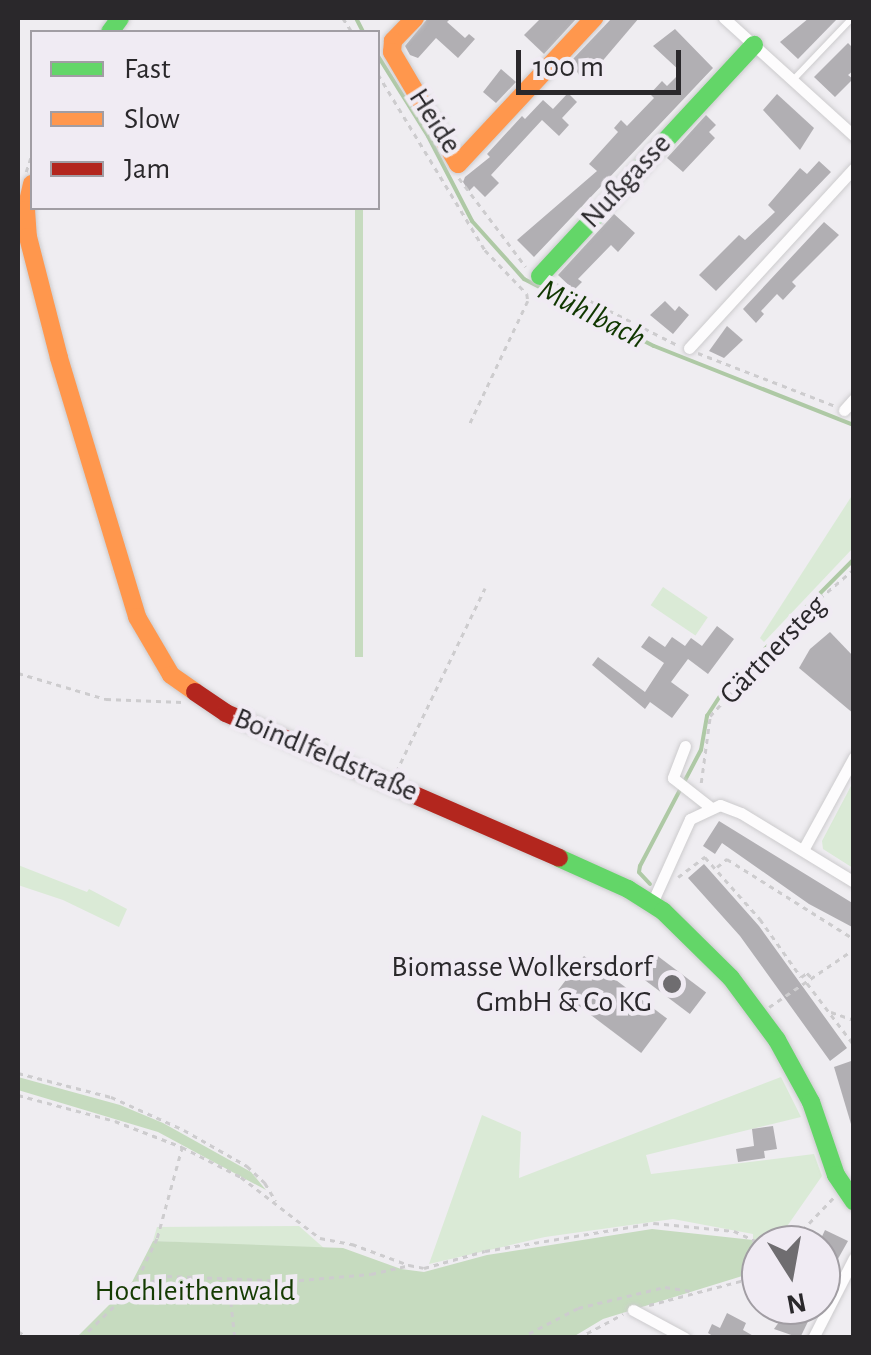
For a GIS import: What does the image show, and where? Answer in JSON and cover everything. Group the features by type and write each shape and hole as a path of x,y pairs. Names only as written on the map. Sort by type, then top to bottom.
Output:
{"street":[{"name":"Heide","path":"415,18 393,41 392,52 458,164 594,18"},
{"path":"724,18 854,136"},
{"name":"Nußgasse","path":"540,276 754,44"},
{"path":"689,348 854,168"},
{"name":"Boindlfeldstraße","path":"30,193 26,210 28,236 137,617 158,659 198,697 256,727 391,782 652,903 703,946 760,1014 811,1102 836,1175 849,1197"},
{"path":"844,410 854,400"},
{"path":"690,747 673,778 677,783 710,806 729,807 854,882"},
{"path":"804,850 854,757"},
{"path":"652,903 690,820 710,806"},
{"path":"813,1338 854,1258"},
{"path":"634,1310 685,1338"}],"lane":[{"path":"793,80 852,18"}],"path":[{"path":"380,76 484,250 527,294 528,302 469,426"},
{"path":"458,164 456,174 494,229 530,271 624,322 844,410"},
{"name":"Gärtnersteg","path":"694,795 706,750 706,726 718,706 812,605 854,570"},
{"path":"391,782 485,588"},
{"path":"18,673 106,700 168,704 198,697"},
{"path":"690,747 706,750"},
{"path":"667,872 679,878 705,857 760,919 801,977 807,972 812,978"},
{"path":"715,868 727,858 854,940"},
{"path":"750,873 755,866"},
{"path":"803,907 810,902"},
{"path":"760,1014 854,949"},
{"path":"806,982 854,1046"},
{"path":"828,1011 854,1020"},
{"path":"18,1073 111,1098 184,1130 247,1166 266,1183 277,1202"},
{"path":"18,1094 114,1121 182,1147 241,1177 320,1238 352,1244 424,1268 546,1240 672,1222 741,1234"},
{"path":"80,1338 133,1288 156,1238 182,1147"},
{"path":"805,1225 829,1198 849,1197"},
{"path":"133,1288 167,1276 228,1280 334,1278 409,1265"},
{"path":"228,1280 235,1338"},
{"path":"578,1338 634,1310 741,1281"},
{"path":"520,1338 578,1308 665,1287 693,1292"},
{"path":"18,1331 28,1338"}],"green space":[{"path":"355,210 363,210 363,657 355,657"},
{"path":"853,494 853,548 764,642 760,638"},
{"path":"663,587 708,617 695,635 651,605"},
{"path":"853,782 853,868 823,849 822,841"},
{"path":"18,865 87,892 89,889 127,909 119,927 63,900 18,885"},
{"path":"18,1077 120,1105 163,1123 251,1172 266,1190 158,1132 18,1090"},
{"path":"781,1077 801,1117 646,1155 651,1174 814,1154 822,1176 788,1225 741,1225 741,1232 673,1219 545,1237 429,1264 482,1115 521,1132 519,1178"},
{"path":"299,1226 325,1249 153,1241 157,1227"},
{"name":"Hochleithenwald","path":"652,1229 741,1239 741,1276 603,1319 573,1337 76,1338 132,1282 153,1241 343,1248 401,1269 424,1272 487,1255"}],"building":[{"path":"428,18 451,18 447,22 465,38 469,34 475,39 458,58 436,38 418,58 410,55 405,46"},
{"path":"541,18 577,18 544,54 524,35"},
{"path":"612,18 639,18 588,78 579,75 571,61"},
{"path":"809,18 838,18 798,59 780,42"},
{"path":"675,29 713,68 534,257 517,240 597,171 589,164 618,132 614,128 621,120 627,126 654,98 650,94 662,81 667,86 681,72 653,46"},
{"path":"848,43 854,49 854,70 848,75 853,79 835,97 814,77"},
{"path":"501,69 516,82 496,103 483,92"},
{"path":"568,93 577,102 562,118 569,125 559,136 542,120 491,175 499,183 485,197 474,186 469,191 463,182 465,177 490,157 487,154 522,116 525,119 543,100 553,109"},
{"path":"777,94 814,128 800,150 763,110"},
{"path":"706,115 716,125 709,132 715,138 683,172 667,158"},
{"path":"819,161 831,172 716,291 699,275 739,235 745,240 775,212 768,205 800,168 807,174"},
{"path":"614,214 635,233 618,252 611,245 578,279 582,282 574,290 558,275"},
{"path":"824,222 839,235 792,282 796,286 783,300 777,294 756,323 743,309"},
{"path":"665,301 675,311 679,306 689,315 673,334 650,315"},
{"path":"727,326 743,340 724,358 709,351"},
{"path":"717,626 734,639 708,674 688,659 671,682 689,695 672,718 650,702 645,709 592,665 598,657 645,692 664,663 641,647 649,636 665,647 672,637 685,646 691,638 702,646"},
{"path":"830,632 854,657 854,714 799,668 810,649"},
{"path":"719,821 854,904 854,928 809,904 722,843 715,854 703,846"},
{"path":"704,864 759,926 847,1048 830,1061 740,936 688,878"},
{"name":"Biomasse Wolkersdorf GmbH & Co KG","path":"655,954 706,993 690,1014 639,976"},
{"path":"584,956 667,1019 641,1053 558,990"},
{"path":"854,1060 854,1123 851,1124 834,1067"},
{"path":"773,1126 777,1149 764,1151 765,1158 738,1162 736,1149 754,1146 752,1129"},
{"path":"727,1313 741,1320 741,1325 745,1325 743,1330 757,1338 716,1338 708,1333 712,1324 720,1328"},
{"path":"777,1325 806,1325 800,1338 774,1329"}],"waterway":[{"name":"Mühlbach","path":"356,18 362,30"},
{"name":"Mühlbach","path":"380,59 428,136 472,221 524,279 654,346 854,425"},
{"path":"650,884 639,872 640,866 701,750 707,716 724,690 854,559"}],"traffic: fast":[{"path":"111,30 120,18"},
{"path":"540,276 754,45"},
{"path":"559,858 628,889 663,911 731,978 777,1040 811,1102 836,1175 854,1202"}],"traffic: slow":[{"path":"415,18 393,41 392,52 458,164 594,18"},
{"path":"30,193 26,210 28,237 59,358 137,617 171,675 195,692"}],"traffic: jam":[{"path":"195,692 226,713 559,858"}],"place":[{"name":"Biomasse Wolkersdorf GmbH & Co KG","path":"672,984"}]}
